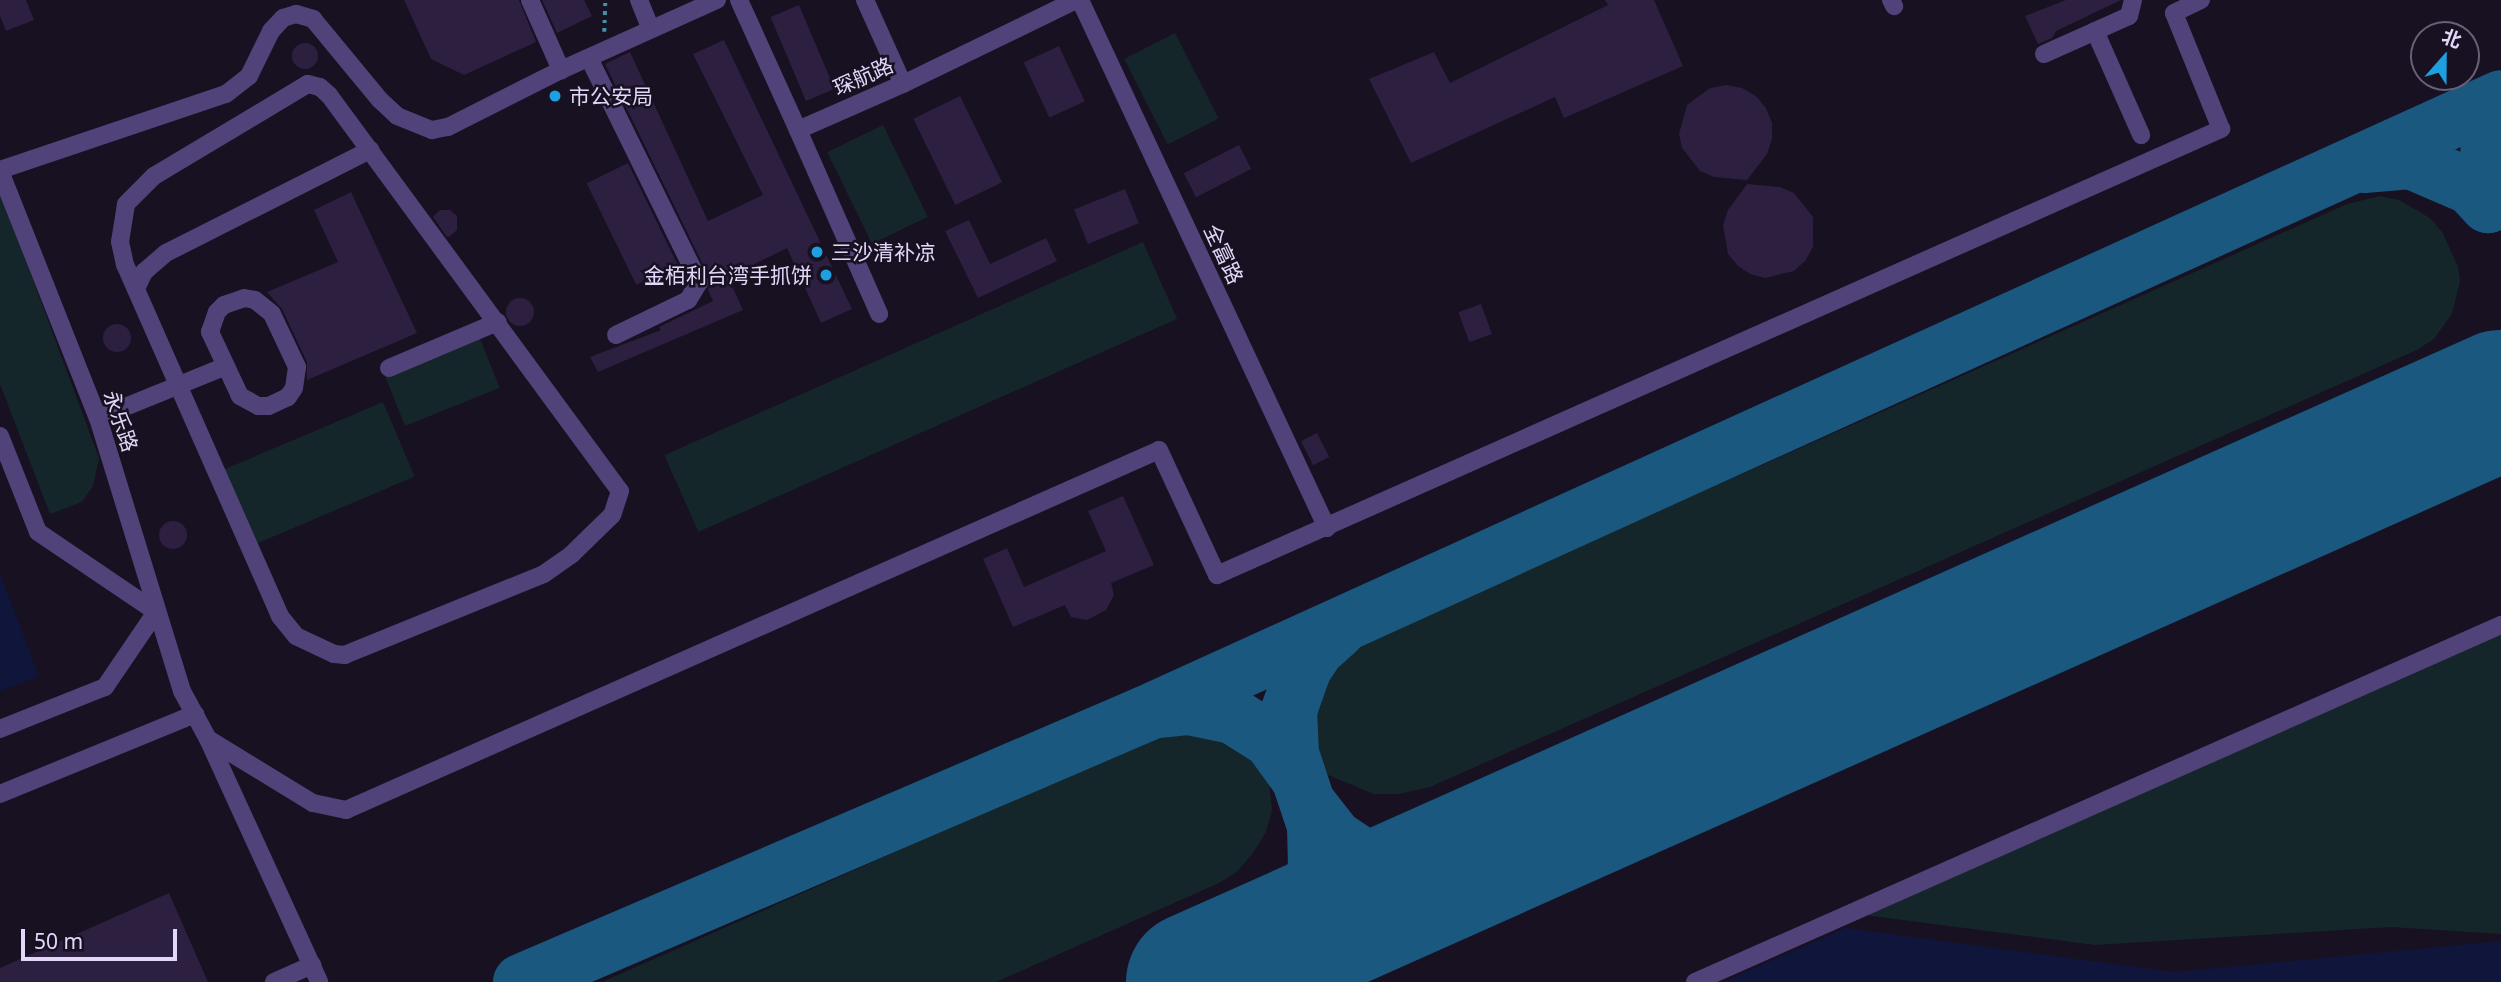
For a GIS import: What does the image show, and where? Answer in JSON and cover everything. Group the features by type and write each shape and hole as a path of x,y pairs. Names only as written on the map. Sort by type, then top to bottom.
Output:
{"street":[{"path":"530,0 561,70"},
{"path":"639,0 651,29"},
{"path":"0,170 226,94 249,76 271,31 284,18 296,15 313,19 380,100 397,116 418,127 432,130 448,127 561,70 717,0"},
{"path":"739,0 879,314"},
{"path":"865,0 903,84"},
{"name":"琛航路","path":"798,130 903,84 1078,0"},
{"name":"全富路","path":"1078,0 1327,528"},
{"path":"2044,54 2129,16 2133,0"},
{"path":"208,739 313,803 346,810 1159,450 1217,575 2221,129 2174,13 2201,0"},
{"path":"2095,31 2141,135"},
{"path":"589,58 699,282 688,300 616,335"},
{"path":"308,84 320,87 370,150 615,480 620,491 619,502 612,515 571,555 544,574 345,655 334,654 296,636 285,626 136,289 120,242 126,204 154,176 308,84"},
{"path":"136,289 144,272 166,253 370,150"},
{"name":"永乐路","path":"0,170 98,418 156,612 183,691 208,739 315,974"},
{"path":"244,298 255,300 272,314 297,367 297,378 288,397 269,407 258,406 240,396 226,366 211,332 212,322 224,304 244,298"},
{"path":"389,368 498,322"},
{"path":"98,418 226,366"},
{"path":"0,436 38,532 156,612 105,687 0,729"},
{"path":"1695,982 2501,625"},
{"path":"0,794 195,714"},
{"path":"274,982 315,974"}],"path":[{"path":"605,0 603,29 609,48"}],"shaded area":[{"path":"1175,33 1219,119 1168,144 1124,59"},
{"path":"883,125 928,217 872,244 827,152"},
{"path":"0,191 99,458 93,486 82,502 50,514 0,384"},
{"path":"2380,196 2399,200 2430,218 2443,233 2458,267 2460,281 2452,314 2434,339 2417,350 1430,787 1399,794 1374,794 1328,775 1315,758 1309,721 1315,698 1341,657 1361,644 2347,204"},
{"path":"1143,242 1177,319 698,532 664,455"},
{"path":"478,334 500,388 405,426 383,372"},
{"path":"383,402 415,477 253,545 221,471"},
{"path":"2501,627 2501,934 2391,927 2095,945 1864,915"},
{"path":"1186,732 1212,734 1234,743 1256,755 1268,773 1272,810 1266,832 1253,853 1237,872 1217,884 996,982 602,982 1155,737"}],"water":[{"path":"0,574 39,676 0,691"},
{"path":"1846,928 2175,972 2501,941 2501,982 1723,982"}],"building":[{"path":"0,0 26,0 34,20 6,31 0,16"},
{"path":"404,0 519,0 536,42 464,75 431,59"},
{"path":"542,0 584,0 592,16 557,33"},
{"path":"1605,0 1654,0 1683,66 1564,118 1555,97 1411,163 1369,79 1434,52 1450,83 1608,5"},
{"path":"2066,0 2121,0 2056,31 2052,38 2038,44 2025,16"},
{"path":"799,5 835,89 806,101 770,17"},
{"path":"724,40 852,309 821,323 787,248 728,277 743,310 598,372 590,357 661,330 659,327 713,301 708,290 709,277 605,64 630,52 708,221 763,195 693,54"},
{"path":"305,43 314,47 318,56 314,65 305,69 296,65 292,56 296,47"},
{"path":"1059,46 1085,101 1049,118 1024,62"},
{"path":"1726,85 1742,88 1756,96 1766,108 1772,123 1772,139 1767,154 1747,180 1714,177 1700,171 1682,148 1679,134 1687,105 1710,88"},
{"path":"960,96 1002,182 955,205 913,119"},
{"path":"1239,145 1251,169 1196,197 1184,173"},
{"path":"628,163 678,265 636,285 587,183"},
{"path":"1747,184 1780,187 1794,193 1813,217 1813,247 1805,261 1794,271 1765,278 1750,274 1738,266 1728,254 1723,225 1728,210"},
{"path":"1125,189 1139,223 1088,244 1074,210"},
{"path":"351,192 417,333 307,380 307,362 282,309 267,292 338,262 314,210"},
{"path":"440,210 450,210 457,216 457,230 447,237 433,217"},
{"path":"969,220 990,264 1046,238 1057,261 978,298 945,231"},
{"path":"520,298 530,302 534,312 530,322 520,326 510,322 506,312 510,302"},
{"path":"1481,304 1492,334 1469,342 1458,312"},
{"path":"117,324 127,328 131,338 127,348 117,352 107,348 103,338 107,328"},
{"path":"1317,433 1329,457 1313,465 1301,441"},
{"path":"1123,496 1154,565 1111,583 1114,595 1106,610 1087,620 1071,617 1065,605 1013,627 983,559 1007,548 1024,587 1106,551 1088,511"},
{"path":"173,521 183,525 187,535 183,545 173,549 163,545 159,535 163,525"},
{"path":"169,893 208,982 0,982 0,968"}],"taxiway":[{"path":"521,982 1145,714 2501,98"},
{"path":"2364,165 2411,161 2471,187 2488,205 2486,178 2490,134 2501,111"},
{"path":"2463,417 2501,390"},
{"path":"1262,953 1292,924 1303,907 1316,867 1315,826 1291,754 1289,710 1304,668 1317,649 1338,630"},
{"path":"1160,710 1189,707 1233,716 1271,740 1297,776"},
{"path":"1310,806 1335,838 1370,861 1410,871 1451,868"}],"runway":[{"path":"1196,982 2501,400"}],"place":[{"name":"市公安局","path":"555,96"},
{"name":"三沙清补凉","path":"817,252"},
{"name":"金栢利台湾手抓饼","path":"826,275"}]}
